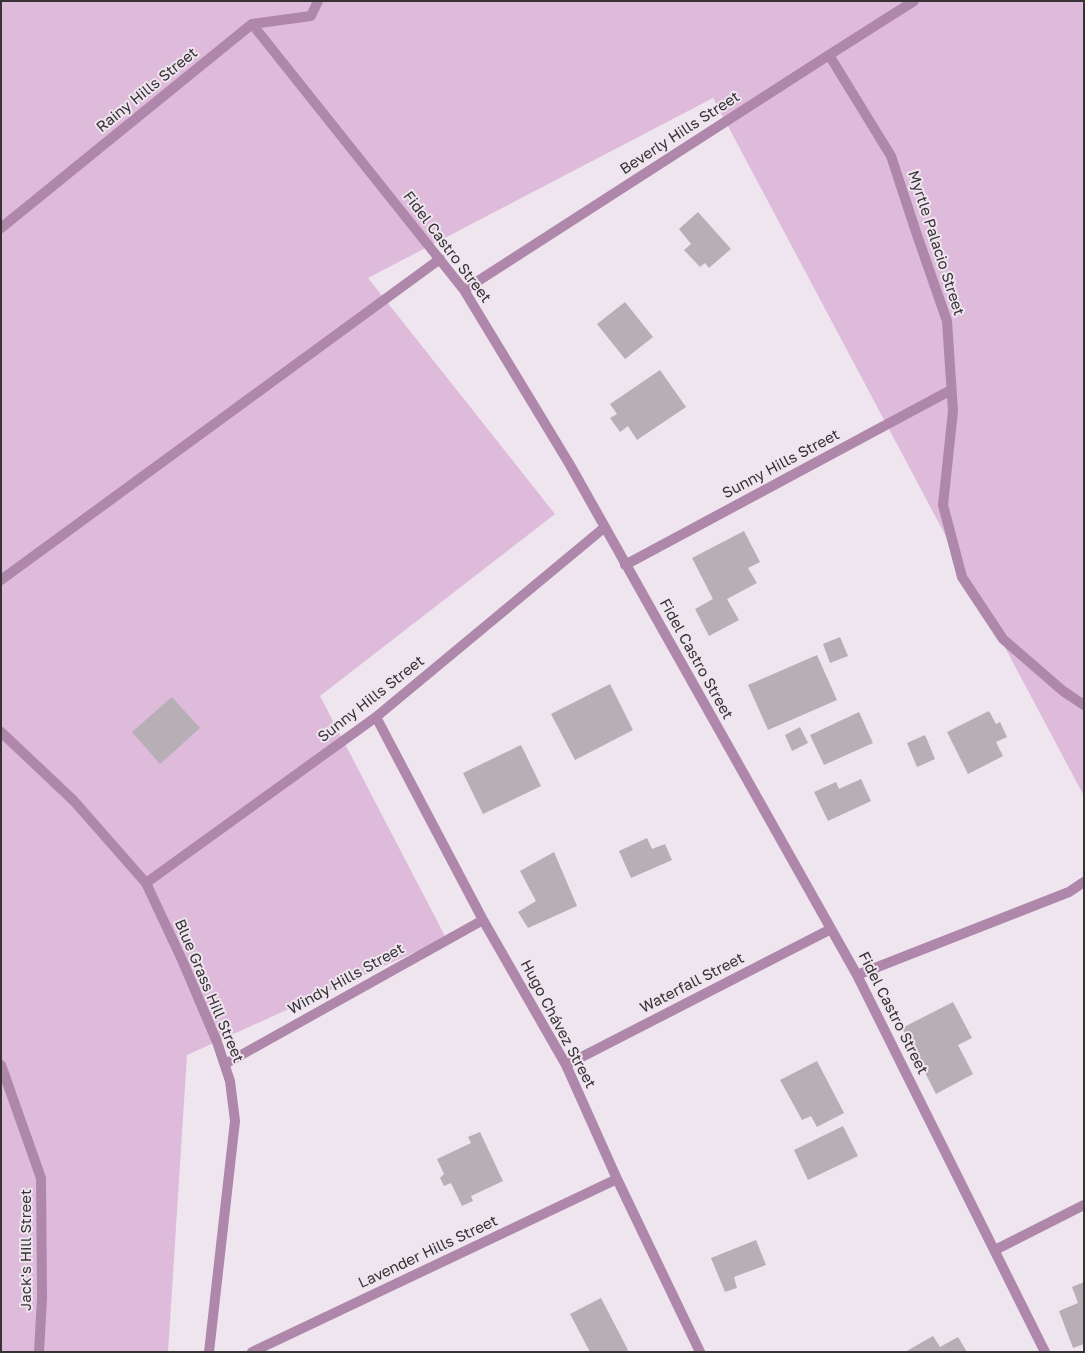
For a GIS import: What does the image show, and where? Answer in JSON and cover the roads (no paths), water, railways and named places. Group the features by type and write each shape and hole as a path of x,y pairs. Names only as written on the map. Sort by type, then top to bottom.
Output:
{"street":[{"path":"252,24 311,16 318,1"},
{"name":"Beverly Hills Street","path":"464,290 914,1"},
{"name":"Rainy Hills Street","path":"1,228 252,24"},
{"name":"Fidel Castro Street","path":"252,24 464,290 570,465 857,975 1045,1352"},
{"name":"Myrtle Palacio Street","path":"829,55 891,156 947,321 953,411 944,505 962,577 1003,638 1063,692 1084,705"},
{"path":"1,580 440,259"},
{"name":"Sunny Hills Street","path":"626,565 951,390"},
{"name":"Sunny Hills Street","path":"146,883 376,717 605,527"},
{"name":"Hugo Chávez Street","path":"376,717 483,920 566,1064 617,1179 700,1352"},
{"name":"Blue Grass Hill Street","path":"1,732 74,801 146,883 183,962 225,1064 230,1081 235,1121 209,1352"},
{"path":"857,975 1069,892 1084,882"},
{"name":"Windy Hills Street","path":"225,1064 483,920"},
{"name":"Waterfall Street","path":"566,1064 831,929"},
{"name":"Jack's Hill Street","path":"1,1065 41,1178 42,1298 39,1352"},
{"name":"Lavender Hills Street","path":"252,1352 617,1179"},
{"path":"995,1250 1084,1205"}]}
